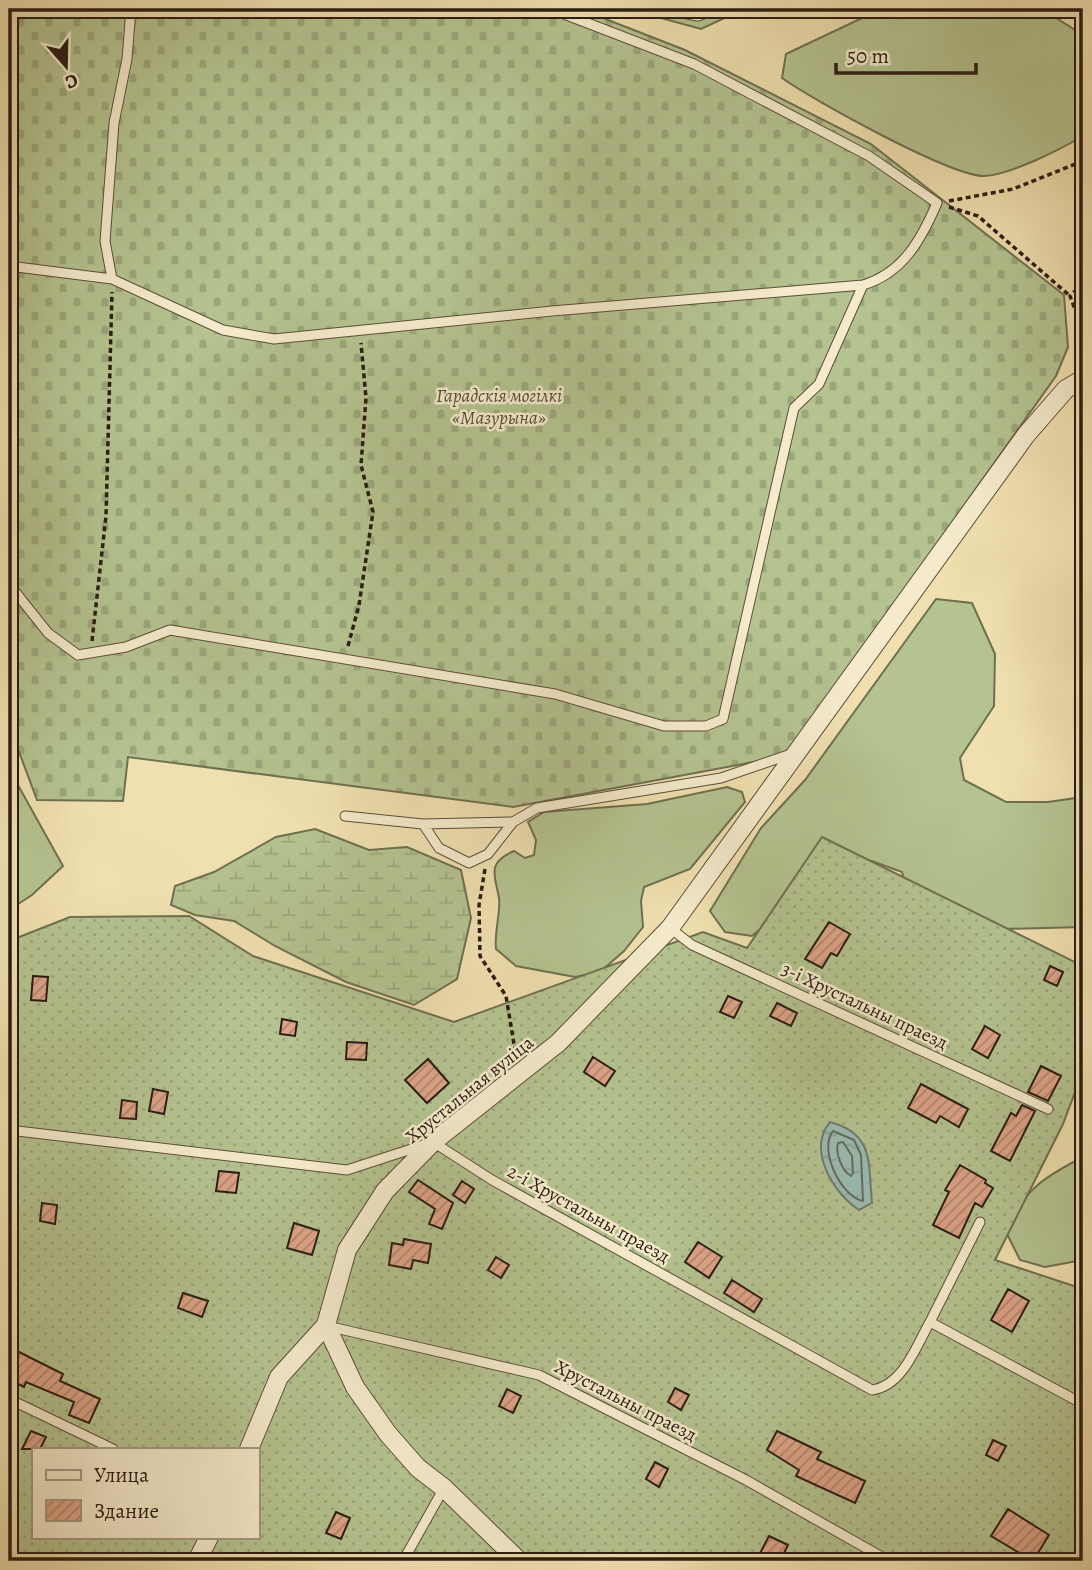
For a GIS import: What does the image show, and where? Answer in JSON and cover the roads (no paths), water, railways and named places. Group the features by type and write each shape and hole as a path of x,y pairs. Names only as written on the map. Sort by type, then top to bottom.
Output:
{"street":[{"name":"Хрустальная вуліца","path":"249,1448 279,1377 326,1325 347,1250 385,1191 433,1142 558,1044 670,928 793,754 1026,435 1066,389 1083,379"},
{"path":"326,1325 355,1387 388,1434 418,1468 444,1488 519,1561"},
{"path":"197,1561 208,1538"}],"lane":[{"path":"113,279 105,241 114,123 127,59 131,9"},
{"path":"9,266 113,279 223,330 274,340 863,285 884,279 922,239 937,203 869,156 694,64 551,9"},
{"path":"662,9 698,16 716,9"},
{"path":"9,584 48,633 78,655 127,647 170,630 555,694 664,726 706,726 723,719 794,408 819,384 863,285"},
{"path":"423,824 439,848 468,863 488,853 513,822 537,808 721,778 793,754"},
{"path":"345,816 423,824 513,822"},
{"name":"3-і Хрустальны праезд","path":"670,928 692,945 1048,1109"},
{"path":"9,1130 347,1170 433,1142"},
{"name":"2-і Хрустальны праезд","path":"433,1142 492,1180 872,1390 886,1388 898,1377 930,1322"},
{"path":"980,1222 930,1322 1083,1405"},
{"name":"Хрустальны праезд","path":"326,1325 539,1375 746,1480 889,1561"},
{"path":"9,1399 111,1448"},
{"path":"403,1561 444,1488"}],"water":[{"path":"830,1122 855,1134 866,1152 872,1203 859,1210 832,1182 822,1158 821,1145"}],"park label":[{"name":"Гарадскія могілкі «Мазурына»","path":"499,406"}]}
